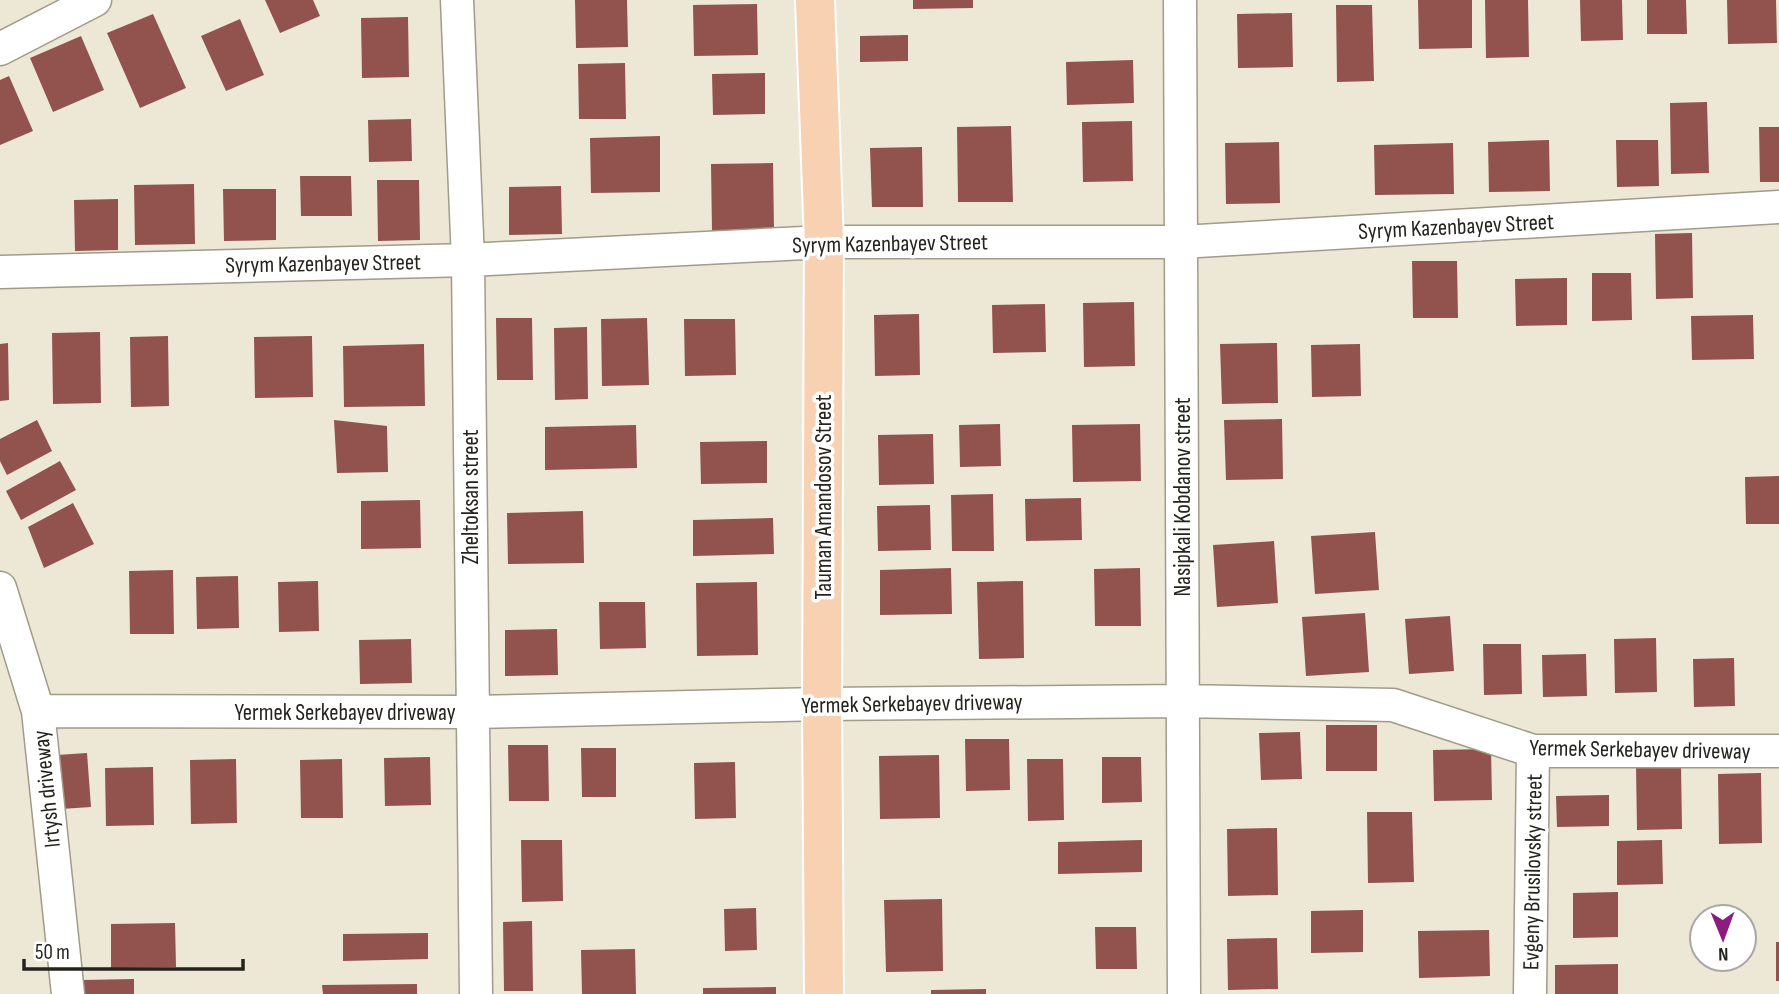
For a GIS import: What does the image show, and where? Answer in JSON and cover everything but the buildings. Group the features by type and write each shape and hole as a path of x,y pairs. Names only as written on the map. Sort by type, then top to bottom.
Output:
{"main road":[{"name":"Tauman Amandosov Street","path":"815,0 824,242 824,994"}],"street":[{"path":"0,49 95,0"},
{"name":"Zheltoksan street","path":"457,0 468,260 476,994"},
{"name":"Nasipkali Kobdanov street","path":"1180,0 1184,994"},
{"name":"Syrym Kazenbayev Street","path":"0,272 468,260 824,242 1181,243 1779,207"},
{"name":"Irtysh driveway","path":"0,588 38,711 68,994"},
{"name":"Yermek Serkebayev driveway","path":"38,711 472,712 822,704 1183,701 1393,705 1533,751 1779,751"},
{"name":"Evgeny Brusilovsky street","path":"1530,994 1533,751"}]}
